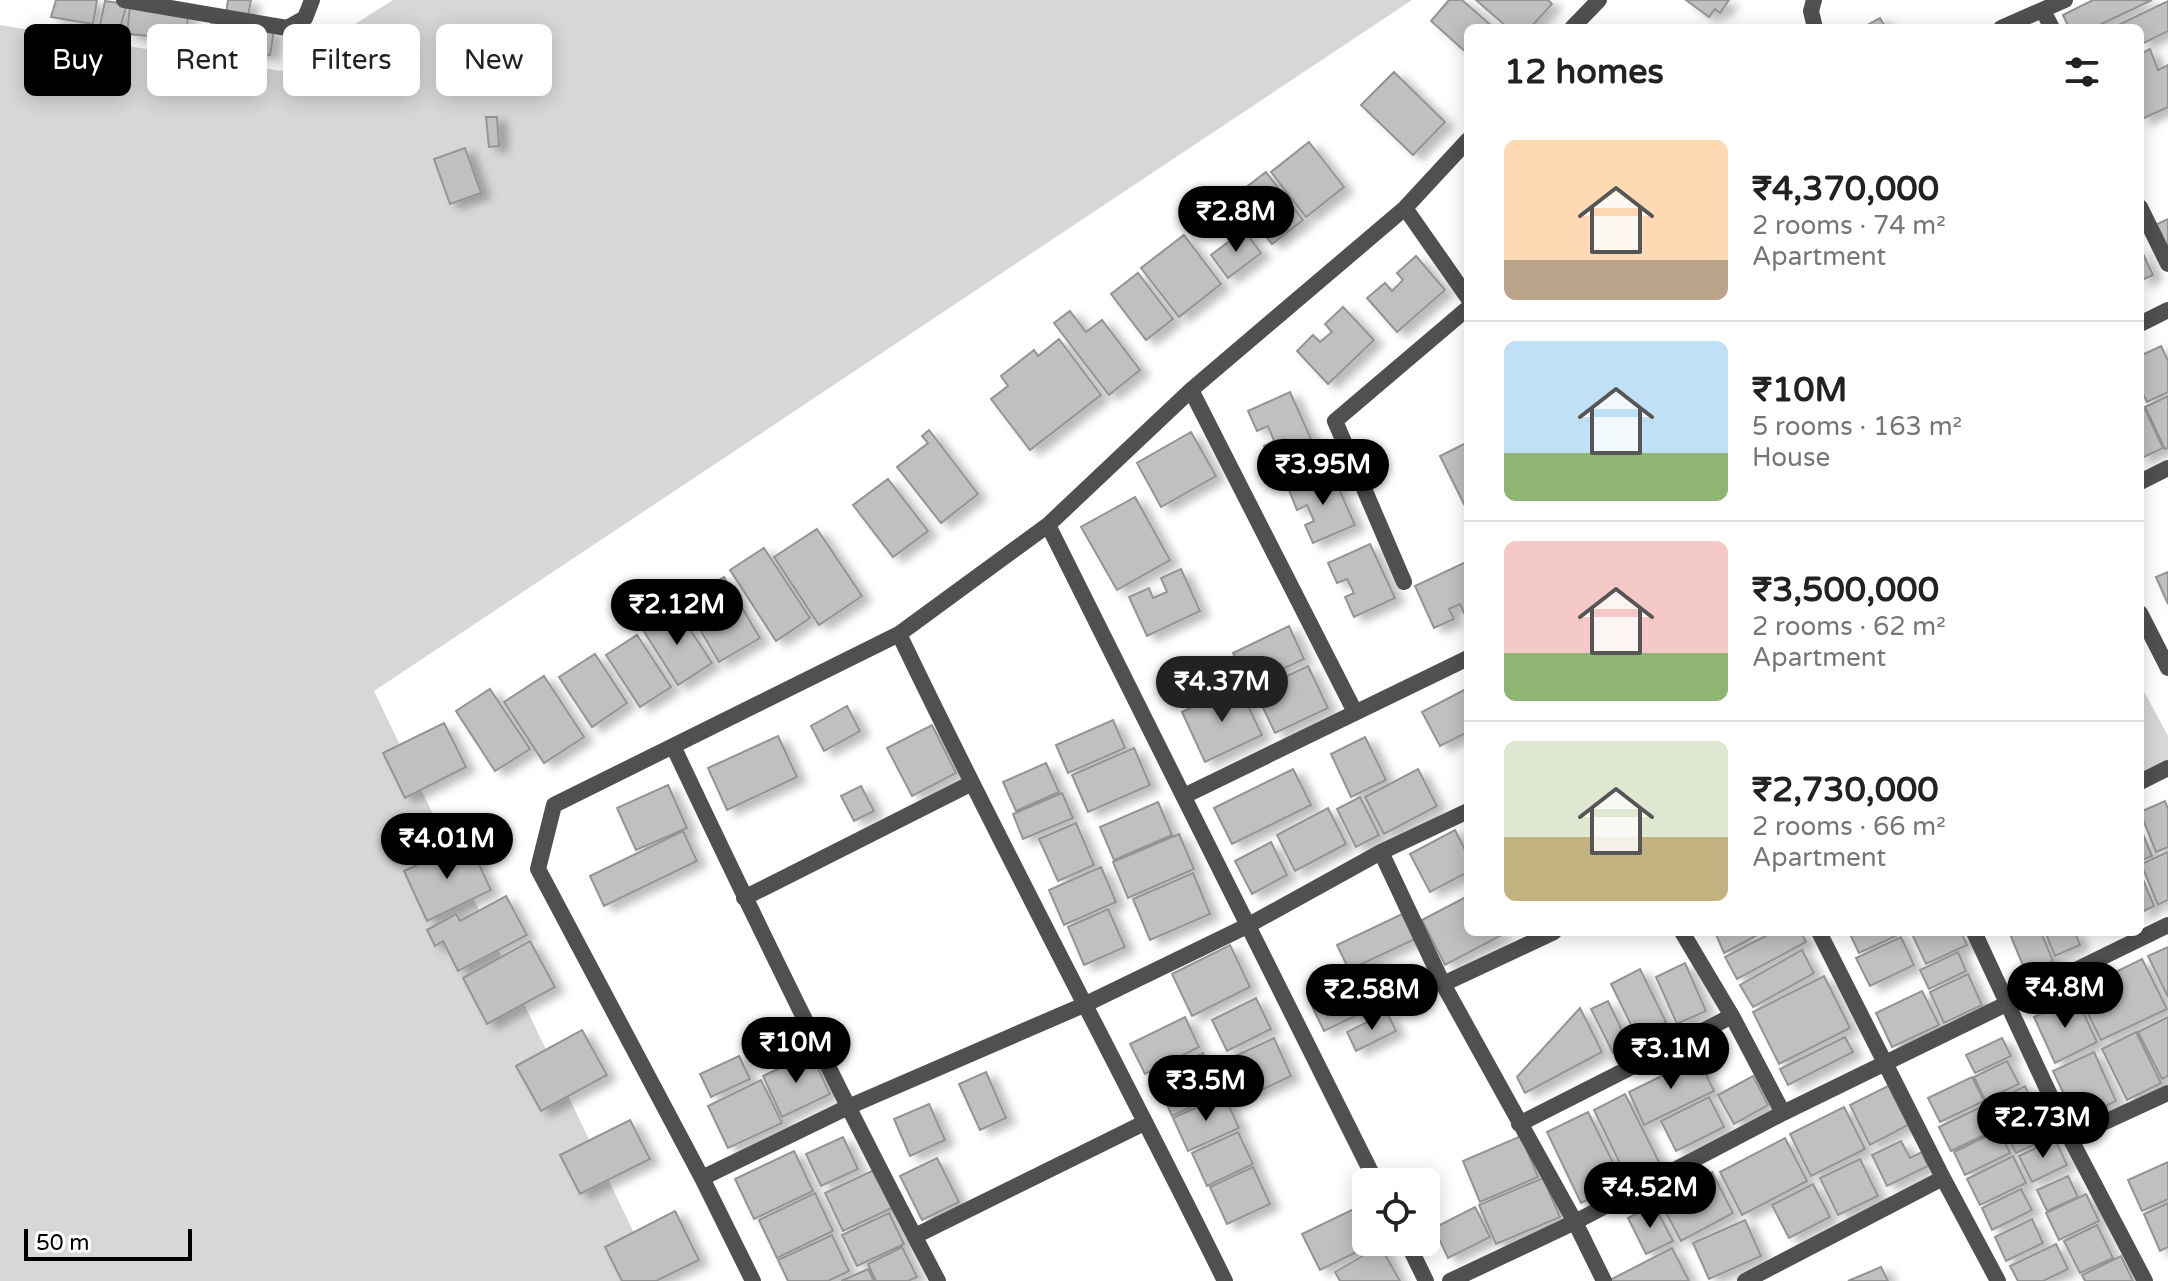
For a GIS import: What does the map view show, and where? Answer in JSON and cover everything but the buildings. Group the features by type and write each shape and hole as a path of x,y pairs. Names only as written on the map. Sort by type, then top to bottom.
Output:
{"street":[{"path":"124,0 287,28 305,18 312,0"},
{"path":"1576,24 1599,0"},
{"path":"1814,0 1811,11 1814,24"},
{"path":"2011,24 2065,0"},
{"path":"2043,11 2050,24"},
{"path":"753,1281 702,1178 538,869 554,805 899,634 1048,525 1191,390 1405,208 1464,144"},
{"path":"1405,208 1464,292"},
{"path":"2144,215 2168,264"},
{"path":"1404,582 1335,421 1464,311"},
{"path":"2144,323 2166,317"},
{"path":"1191,390 1355,712"},
{"path":"2144,480 2168,468"},
{"path":"1048,525 1369,1168"},
{"path":"2144,621 2168,668"},
{"path":"899,634 970,784 1086,1004 1223,1277 1204,1281"},
{"path":"1184,796 1464,660"},
{"path":"673,746 744,898 938,1281"},
{"path":"2144,780 2168,768"},
{"path":"744,898 970,784"},
{"path":"702,1178 848,1107 1086,1004 1247,926 1381,852 1464,813"},
{"path":"1381,852 1443,984 1575,1222 1604,1281"},
{"path":"1450,1281 1575,1222 1783,1113 2168,925"},
{"path":"1443,984 1545,936"},
{"path":"1684,936 1732,1016 1783,1113"},
{"path":"1821,936 1998,1281"},
{"path":"1976,936 2070,1138 2145,1281"},
{"path":"1519,1124 1732,1016"},
{"path":"2070,1138 2168,1093"},
{"path":"915,1236 1144,1123"},
{"path":"1745,1281 1943,1178"},
{"path":"1414,1256 1426,1281"}],"shaded area":[{"path":"393,0 1412,0 374,691 657,1281 0,1281 0,25 24,29 24,96 131,96 131,46 147,49 147,96 267,96 267,69 283,70 283,96 420,96 420,24 355,24"},
{"path":"2144,691 2168,736 2168,764 2144,774"}]}
